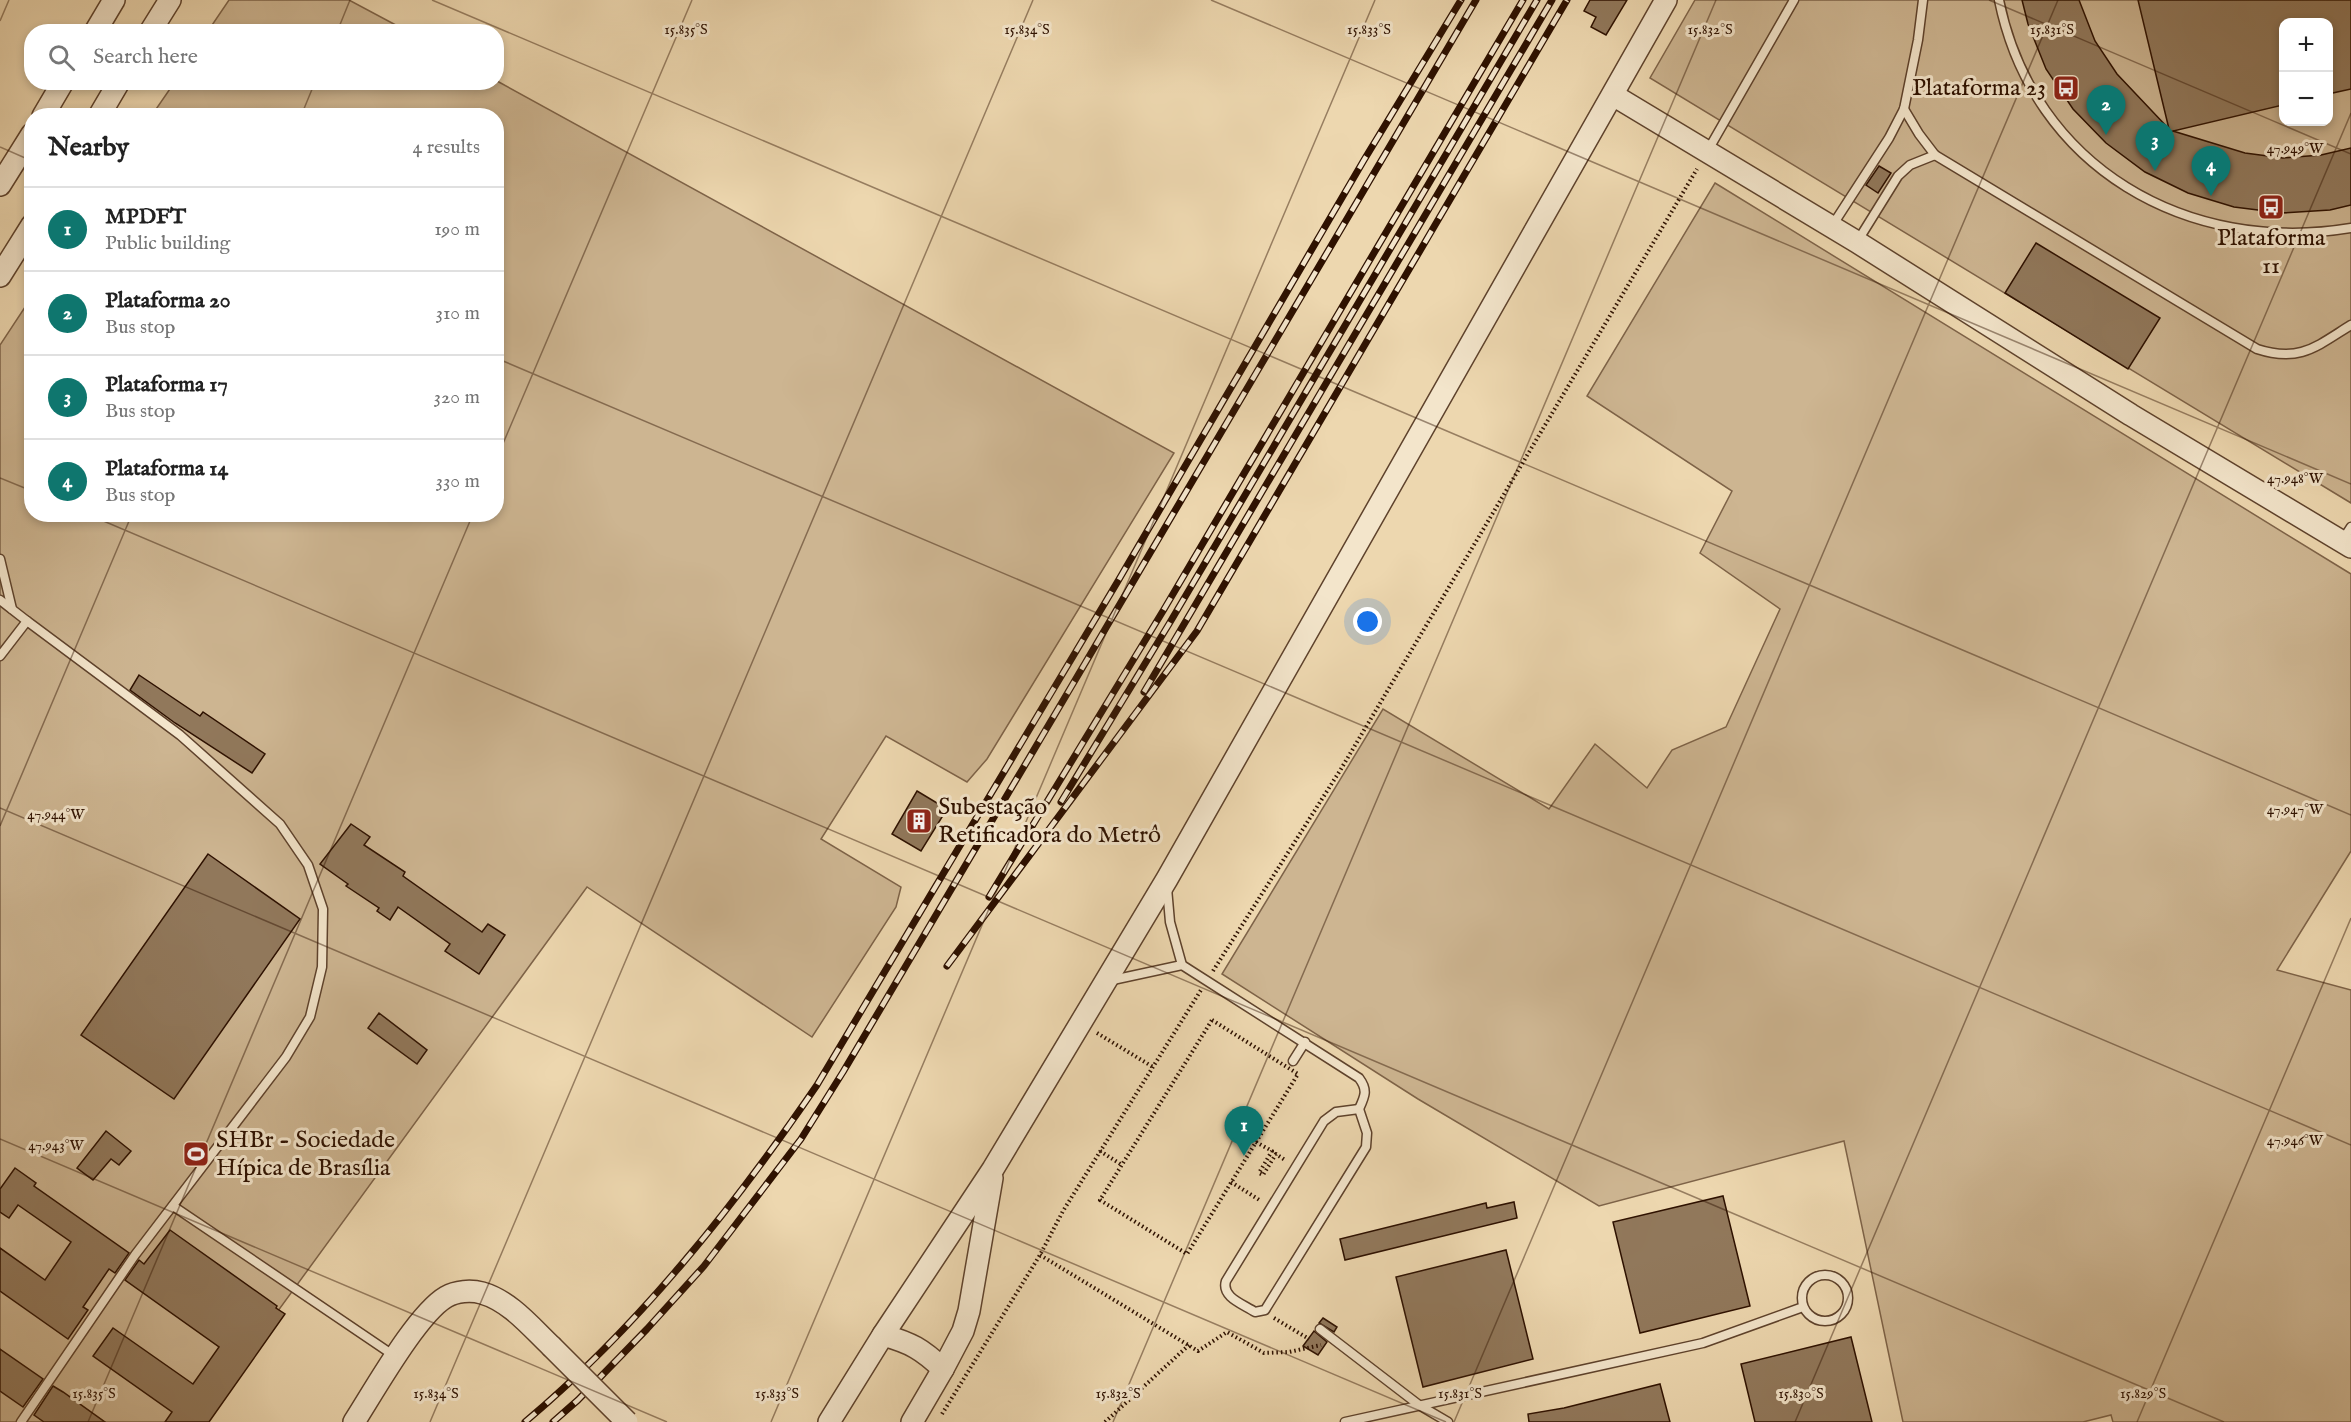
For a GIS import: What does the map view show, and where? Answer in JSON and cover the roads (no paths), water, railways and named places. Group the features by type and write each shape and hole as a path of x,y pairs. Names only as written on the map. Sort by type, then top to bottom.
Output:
{"street":[{"path":"100,24 114,0"},
{"path":"155,24 170,0"},
{"path":"829,1422 883,1335 993,1169 1167,879 1666,0"},
{"path":"48,108 58,90"},
{"path":"104,108 114,90"},
{"path":"1613,95 1857,242 2131,416 2348,539"},
{"path":"0,185 24,147"},
{"path":"0,276 24,238"},
{"path":"912,1422 944,1369 963,1331 969,1311 993,1169"},
{"path":"354,1422 411,1335 447,1296 462,1291 482,1293 504,1304 520,1316 627,1422"},
{"path":"883,1335 904,1341 925,1351 944,1369"}],"lane":[{"path":"1707,152 1794,0"},
{"path":"1832,227 1889,138 1904,109 1918,40 1923,0"},
{"path":"2000,0 2022,69 2036,95 2069,139 2093,163 2118,182 2174,212 2240,230 2303,233 2351,228"},
{"path":"1904,109 1935,155 2257,349 2283,354 2309,351 2351,325"},
{"path":"1857,242 1898,176 1910,165 1935,155"},
{"path":"0,559 12,609"},
{"path":"0,600 180,735 280,824 308,865 323,909 322,967 310,1017 286,1057 135,1255 21,1422"},
{"path":"0,656 27,621"},
{"path":"1167,879 1170,922 1182,965 1359,1077 1365,1086 1365,1096 1359,1109 1367,1132 1366,1147 1265,1310 1255,1312 1226,1294 1224,1288 1226,1281 1324,1122 1336,1112 1359,1109"},
{"path":"1105,982 1182,965"},
{"path":"1293,1061 1305,1042"},
{"path":"173,1206 396,1358"},
{"path":"1824,1275 1840,1280 1849,1295 1845,1312 1831,1321 1815,1320 1803,1307 1803,1293 1811,1280 1824,1275"},
{"path":"1345,1422 1703,1342 1803,1307"},
{"path":"1320,1329 1419,1405 1448,1422"}],"railway":[{"path":"525,1422 607,1346 682,1264 752,1176 817,1085 1461,0"},
{"path":"553,1422 578,1400 647,1329 704,1266 801,1139 843,1072 1476,0"},
{"path":"989,897 1163,611 1523,0"},
{"path":"1061,802 1169,624 1537,0"},
{"path":"1144,692 1552,0"},
{"path":"947,966 1197,631 1567,0"}],"place":[{"name":"Plataforma 23","path":"2066,88"},
{"name":"Plataforma 20","path":"2106,135"},
{"name":"Plataforma 17","path":"2155,171"},
{"name":"Plataforma 14","path":"2211,196"},
{"name":"Plataforma 11","path":"2271,207"},
{"name":"Subestação Retificadora do Metrô","path":"919,821"},
{"name":"SHBr - Sociedade Hípica de Brasília","path":"196,1154"},
{"name":"MPDFT","path":"1244,1156"}]}
